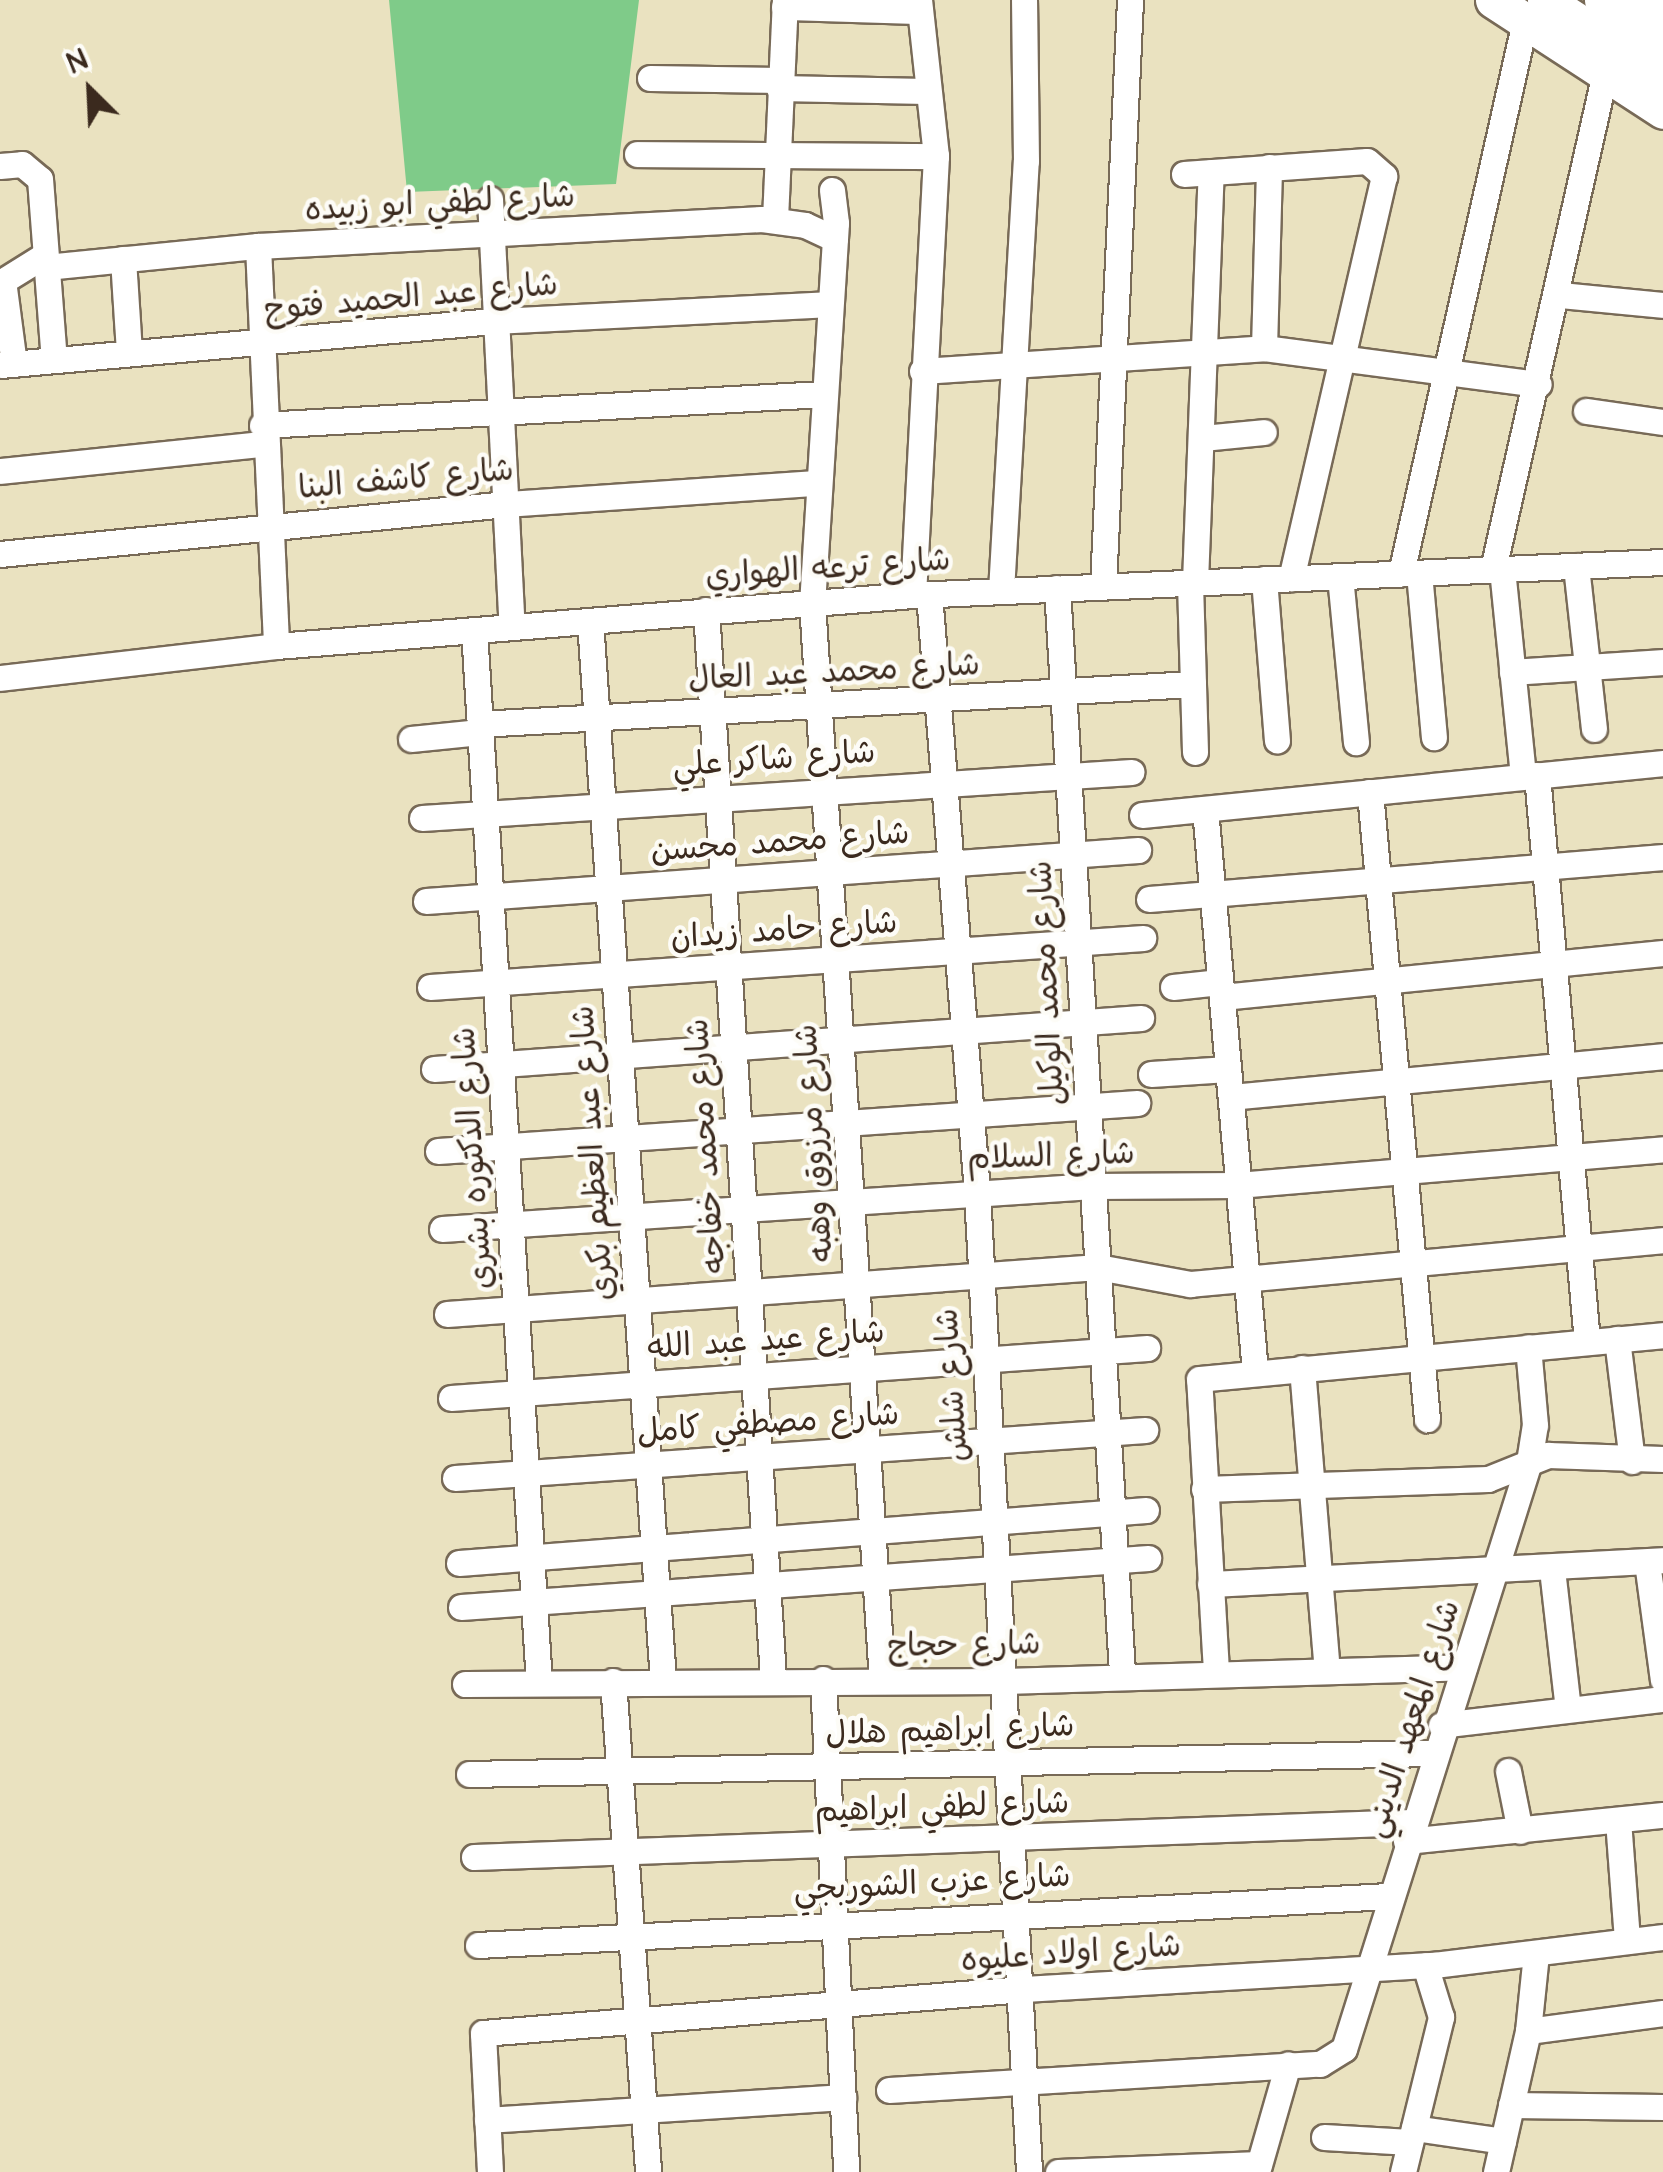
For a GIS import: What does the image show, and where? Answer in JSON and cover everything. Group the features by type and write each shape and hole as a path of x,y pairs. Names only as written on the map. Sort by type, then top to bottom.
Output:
{"main road":[{"path":"1493,0 1535,11 1663,76"},
{"path":"1602,0 1663,39"},
{"path":"1649,0 1663,9"},
{"path":"1535,11 1605,74 1663,111"}],"street":[{"path":"1001,591 1026,161 1024,0"},
{"path":"1103,586 1130,0"},
{"path":"775,219 785,4 919,5"},
{"name":"شارع شلش","path":"919,5 936,156 922,370 921,594 939,700 954,863 1024,1989 1030,2172"},
{"path":"1434,737 1410,573 1449,369 1535,11"},
{"path":"1587,1342 1544,865 1497,569 1560,295 1605,74"},
{"path":"650,78 926,92"},
{"path":"637,154 776,151 936,156"},
{"path":"1184,174 1367,161 1383,171 1291,578"},
{"path":"0,166 29,167 42,186 54,359"},
{"path":"1264,348 1269,167"},
{"path":"1194,752 1193,582 1211,172"},
{"name":"شارع مرزوق وهبه","path":"832,190 834,239 812,603 882,1680"},
{"path":"490,199 512,626"},
{"name":"شارع لطفي ابو زبيده","path":"46,261 775,219 834,239"},
{"path":"258,246 262,434 276,646"},
{"path":"123,259 129,353"},
{"path":"7,364 3,281 11,270 46,261"},
{"path":"1560,295 1663,306"},
{"name":"شارع عبد الحميد فتوح","path":"7,364 496,321 829,304"},
{"path":"922,370 1264,348 1449,369 1539,384"},
{"path":"0,471 262,434 501,412 824,394"},
{"path":"1586,411 1663,422"},
{"path":"1202,438 1264,432"},
{"name":"شارع كاشف البنا","path":"0,554 506,504 818,483"},
{"name":"شارع ترعه الهواري","path":"0,678 276,646 921,594 1663,562"},
{"path":"1576,566 1594,729"},
{"path":"1340,576 1356,742"},
{"path":"1264,580 1277,740"},
{"name":"شارع محمد الوكيل","path":"1058,588 1122,1673"},
{"name":"شارع محمد خفاجه","path":"706,610 773,1679"},
{"name":"شارع عبد العظيم بكري","path":"590,620 663,1680"},
{"name":"شارع الدكتوره بشري","path":"474,630 539,1682"},
{"path":"1512,672 1663,662"},
{"name":"شارع محمد عبد العال","path":"411,739 480,728 596,718 1193,684"},
{"path":"1142,815 1663,763"},
{"name":"شارع شاكر علي","path":"422,818 824,787 1132,772"},
{"path":"1370,792 1427,1418"},
{"path":"1205,808 1255,1372"},
{"name":"شارع محمد محسن","path":"426,900 1138,850"},
{"path":"1149,899 1663,857"},
{"name":"شارع حامد زيدان","path":"430,987 1144,938"},
{"path":"1173,987 1221,990 1386,980 1663,953"},
{"path":"434,1070 1141,1018"},
{"path":"1230,1096 1663,1056"},
{"path":"1150,1074 1228,1070"},
{"path":"438,1151 1137,1103"},
{"name":"شارع السلام","path":"442,1229 976,1192 1238,1184 1663,1149"},
{"path":"447,1314 1098,1267 1190,1284 1663,1240"},
{"path":"1216,1671 1199,1379 1663,1335"},
{"path":"1617,1340 1632,1461"},
{"name":"شارع عيد عبد الله","path":"450,1398 754,1373 1147,1348"},
{"name":"شارع المعهد الديني","path":"889,2090 1320,2064 1344,2049 1432,1753 1496,1570 1528,1462 1535,1425 1528,1348"},
{"path":"1302,1368 1327,1669"},
{"name":"شارع مصطفي كامل","path":"455,1478 1145,1430"},
{"path":"1204,1489 1314,1482 1488,1479 1548,1455 1632,1461 1663,1459"},
{"path":"459,1563 1146,1510"},
{"path":"461,1607 1148,1558"},
{"path":"1210,1584 1655,1561 1663,1680"},
{"path":"1552,1568 1568,1709"},
{"name":"شارع حجاج","path":"465,1684 1004,1680 1122,1673 1464,1667"},
{"path":"824,1679 846,2172"},
{"path":"613,1681 648,2172"},
{"path":"1442,1725 1663,1699"},
{"name":"شارع ابراهيم هلال","path":"470,1774 1432,1753"},
{"path":"1508,1771 1520,1831"},
{"name":"شارع لطفي ابراهيم","path":"474,1857 1014,1838 1520,1831 1663,1815"},
{"path":"1618,1820 1628,1940"},
{"name":"شارع عزب الشوربجي","path":"478,1944 1018,1911 1390,1896"},
{"name":"شارع اولاد عليوه","path":"487,2120 483,2034 1024,1989 1425,1965 1663,1937"},
{"path":"1496,2172 1528,2030 1536,1954"},
{"path":"1403,2172 1441,2017 1425,1965"},
{"path":"1528,2030 1663,2013"},
{"path":"1058,2172 1258,2168 1288,2064"},
{"path":"490,2172 487,2120 842,2097"},
{"path":"1511,2106 1663,2107"},
{"path":"1324,2137 1412,2135 1503,2142"}],"green space":[{"path":"389,0 639,0 616,184 407,192"}]}
